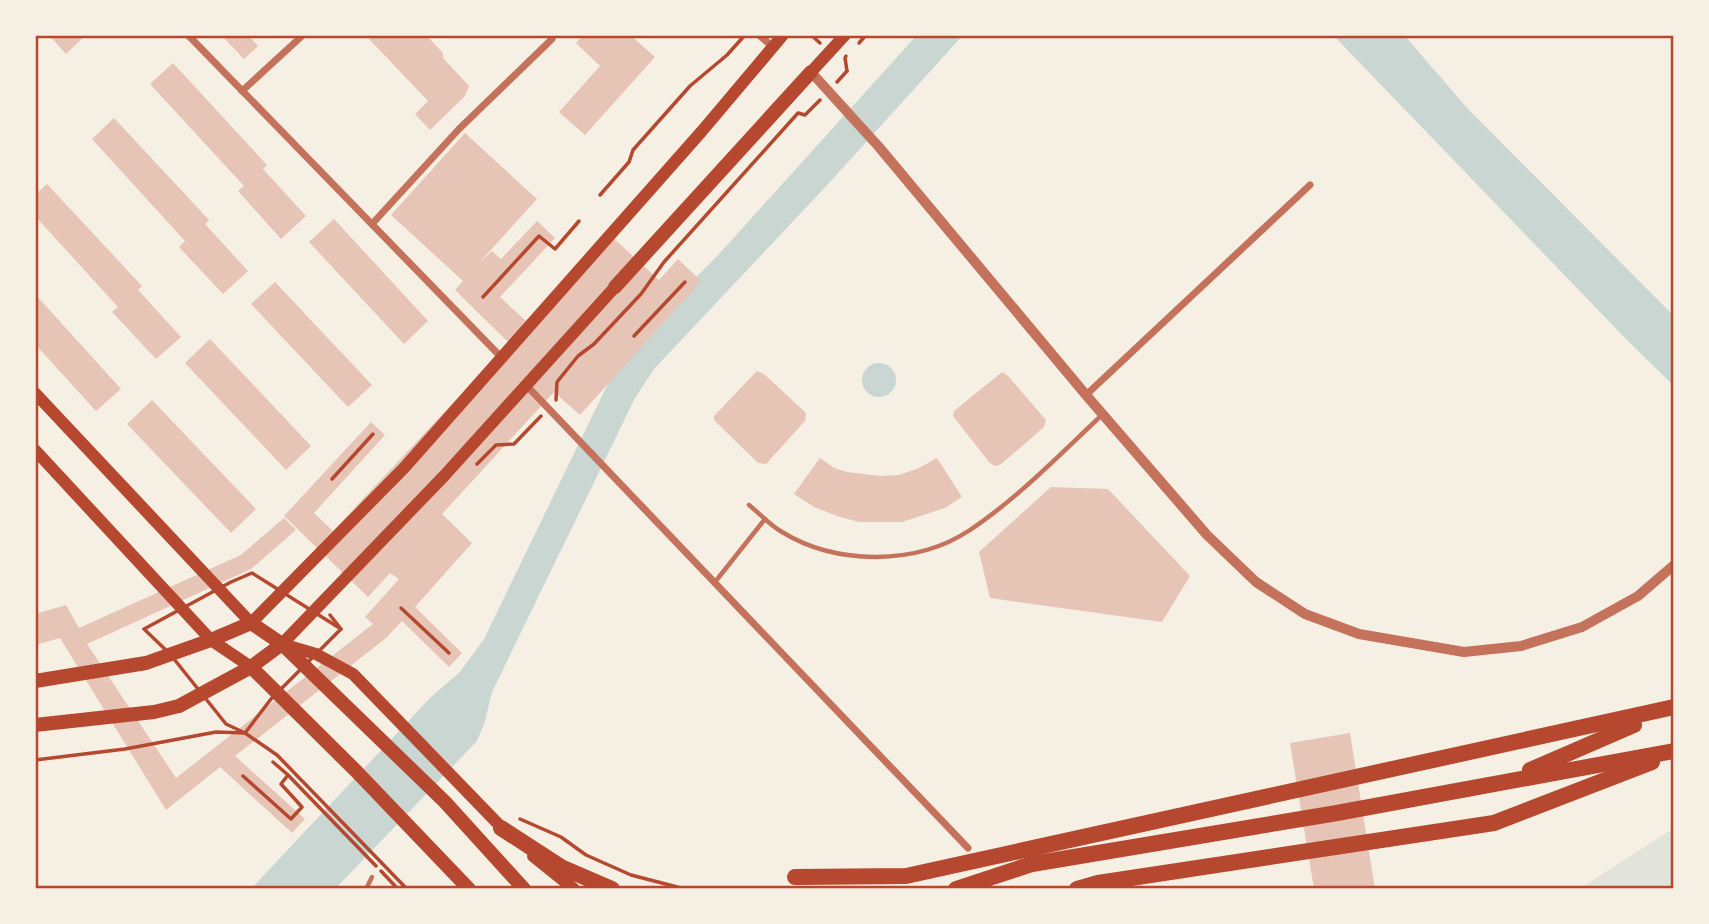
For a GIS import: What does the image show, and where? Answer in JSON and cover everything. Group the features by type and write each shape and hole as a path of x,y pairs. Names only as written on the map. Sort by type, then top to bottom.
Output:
{"highway":[{"path":"1506,781 1671,708"},
{"path":"795,877 906,876 1671,708"},
{"path":"956,889 1032,864 1337,813 1674,752"},
{"path":"1077,889 1112,881 1494,823 1674,752"},
{"path":"501,828 561,867 612,889"}],"main road":[{"path":"35,681 146,663 251,623 404,468 702,131 783,35"},
{"path":"35,725 154,712 179,705 251,667 282,644 444,476 845,35"},
{"path":"35,393 251,623 282,644 445,802 524,889"},
{"path":"35,450 211,640 251,667 469,889"},
{"path":"282,644 316,654 353,674 501,828 574,889"}],"street":[{"path":"188,35 502,358"},
{"path":"242,91 303,35"},
{"path":"760,35 773,47"},
{"path":"372,224 459,129 552,39"},
{"path":"811,72 879,147 1207,535 1256,582 1305,614 1359,634 1464,652 1521,646 1582,627 1638,596 1674,565"},
{"path":"1086,395 1310,185"},
{"path":"526,385 968,848"}],"lane":[{"path":"749,505 780,531 809,545 848,555 888,556 918,552 949,542 970,530 1032,480 1102,414"},
{"path":"715,582 765,519"},
{"path":"366,889 372,877"}],"path":[{"path":"600,195 629,162 633,150 690,86 727,55 745,35"},
{"path":"847,71 845,58 866,35"},
{"path":"514,444 557,399 557,382 578,356 594,344 641,294 664,262 798,113 805,115"},
{"path":"483,297 539,236 555,248 579,221"},
{"path":"634,336 685,282"},
{"path":"332,479 373,434"},
{"path":"401,608 449,653"},
{"path":"35,760 125,749 216,732 245,733 277,755 407,889"},
{"path":"273,762 398,889"},
{"path":"243,776 291,820 302,807 281,785 288,775"},
{"path":"561,837 586,855 631,875 685,889"}],"shaded area":[{"path":"917,35 963,35 830,182 654,369 635,398 492,692 477,741 335,889 251,889 430,698 460,672 484,639 617,365 645,330 719,254"},
{"path":"1333,35 1404,35 1468,109 1674,316 1674,386 1627,340"},
{"path":"879,363 891,368 896,380 891,392 879,397 867,392 862,380 867,368"},
{"path":"1674,828 1674,889 1579,889"}],"building":[{"path":"49,35 86,35 66,54"},
{"path":"227,35 248,35 258,46 244,59 224,38"},
{"path":"373,35 426,35 469,86 465,96 430,130 415,114 428,101 369,39"},
{"path":"583,35 630,35 655,57 585,135 559,112 600,66 576,43"},
{"path":"173,63 267,165 263,169 306,216 281,239 238,191 244,186 150,84"},
{"path":"114,118 209,220 205,224 248,271 223,294 179,247 185,241 92,139"},
{"path":"465,133 537,199 479,263 492,251 501,259 537,221 555,238 500,297 528,323 610,235 659,280 678,259 701,281 580,415 554,392 442,514 472,543 415,607 462,653 449,667 402,621 386,638 235,756 305,819 292,833 220,767 166,810 60,638 35,645 35,614 66,605 79,628 241,555 284,518 296,530 251,569 87,644 176,778 373,624 365,617 399,579 390,573 368,597 284,516 371,422 385,435 314,513 333,531 509,343 455,290 463,281 391,215"},
{"path":"47,184 142,286 138,290 181,337 156,359 112,312 118,307 35,216 35,195"},
{"path":"334,219 428,321 404,344 309,242"},
{"path":"275,282 372,385 348,407 251,304"},
{"path":"35,294 121,389 96,411 35,344"},
{"path":"210,339 311,446 286,470 185,363"},
{"path":"757,371 764,374 806,413 805,421 766,464 758,463 714,420 714,416"},
{"path":"1002,372 1046,420 1044,427 1000,465 995,466 953,416 954,411"},
{"path":"152,400 256,509 231,533 127,424"},
{"path":"820,458 834,468 847,472 880,476 899,475 937,458 962,497 945,508 902,522 859,522 840,517 814,507 794,494"},
{"path":"1051,487 1108,489 1190,576 1162,622 990,598 979,552"},
{"path":"1350,733 1375,889 1314,889 1290,743"}]}
